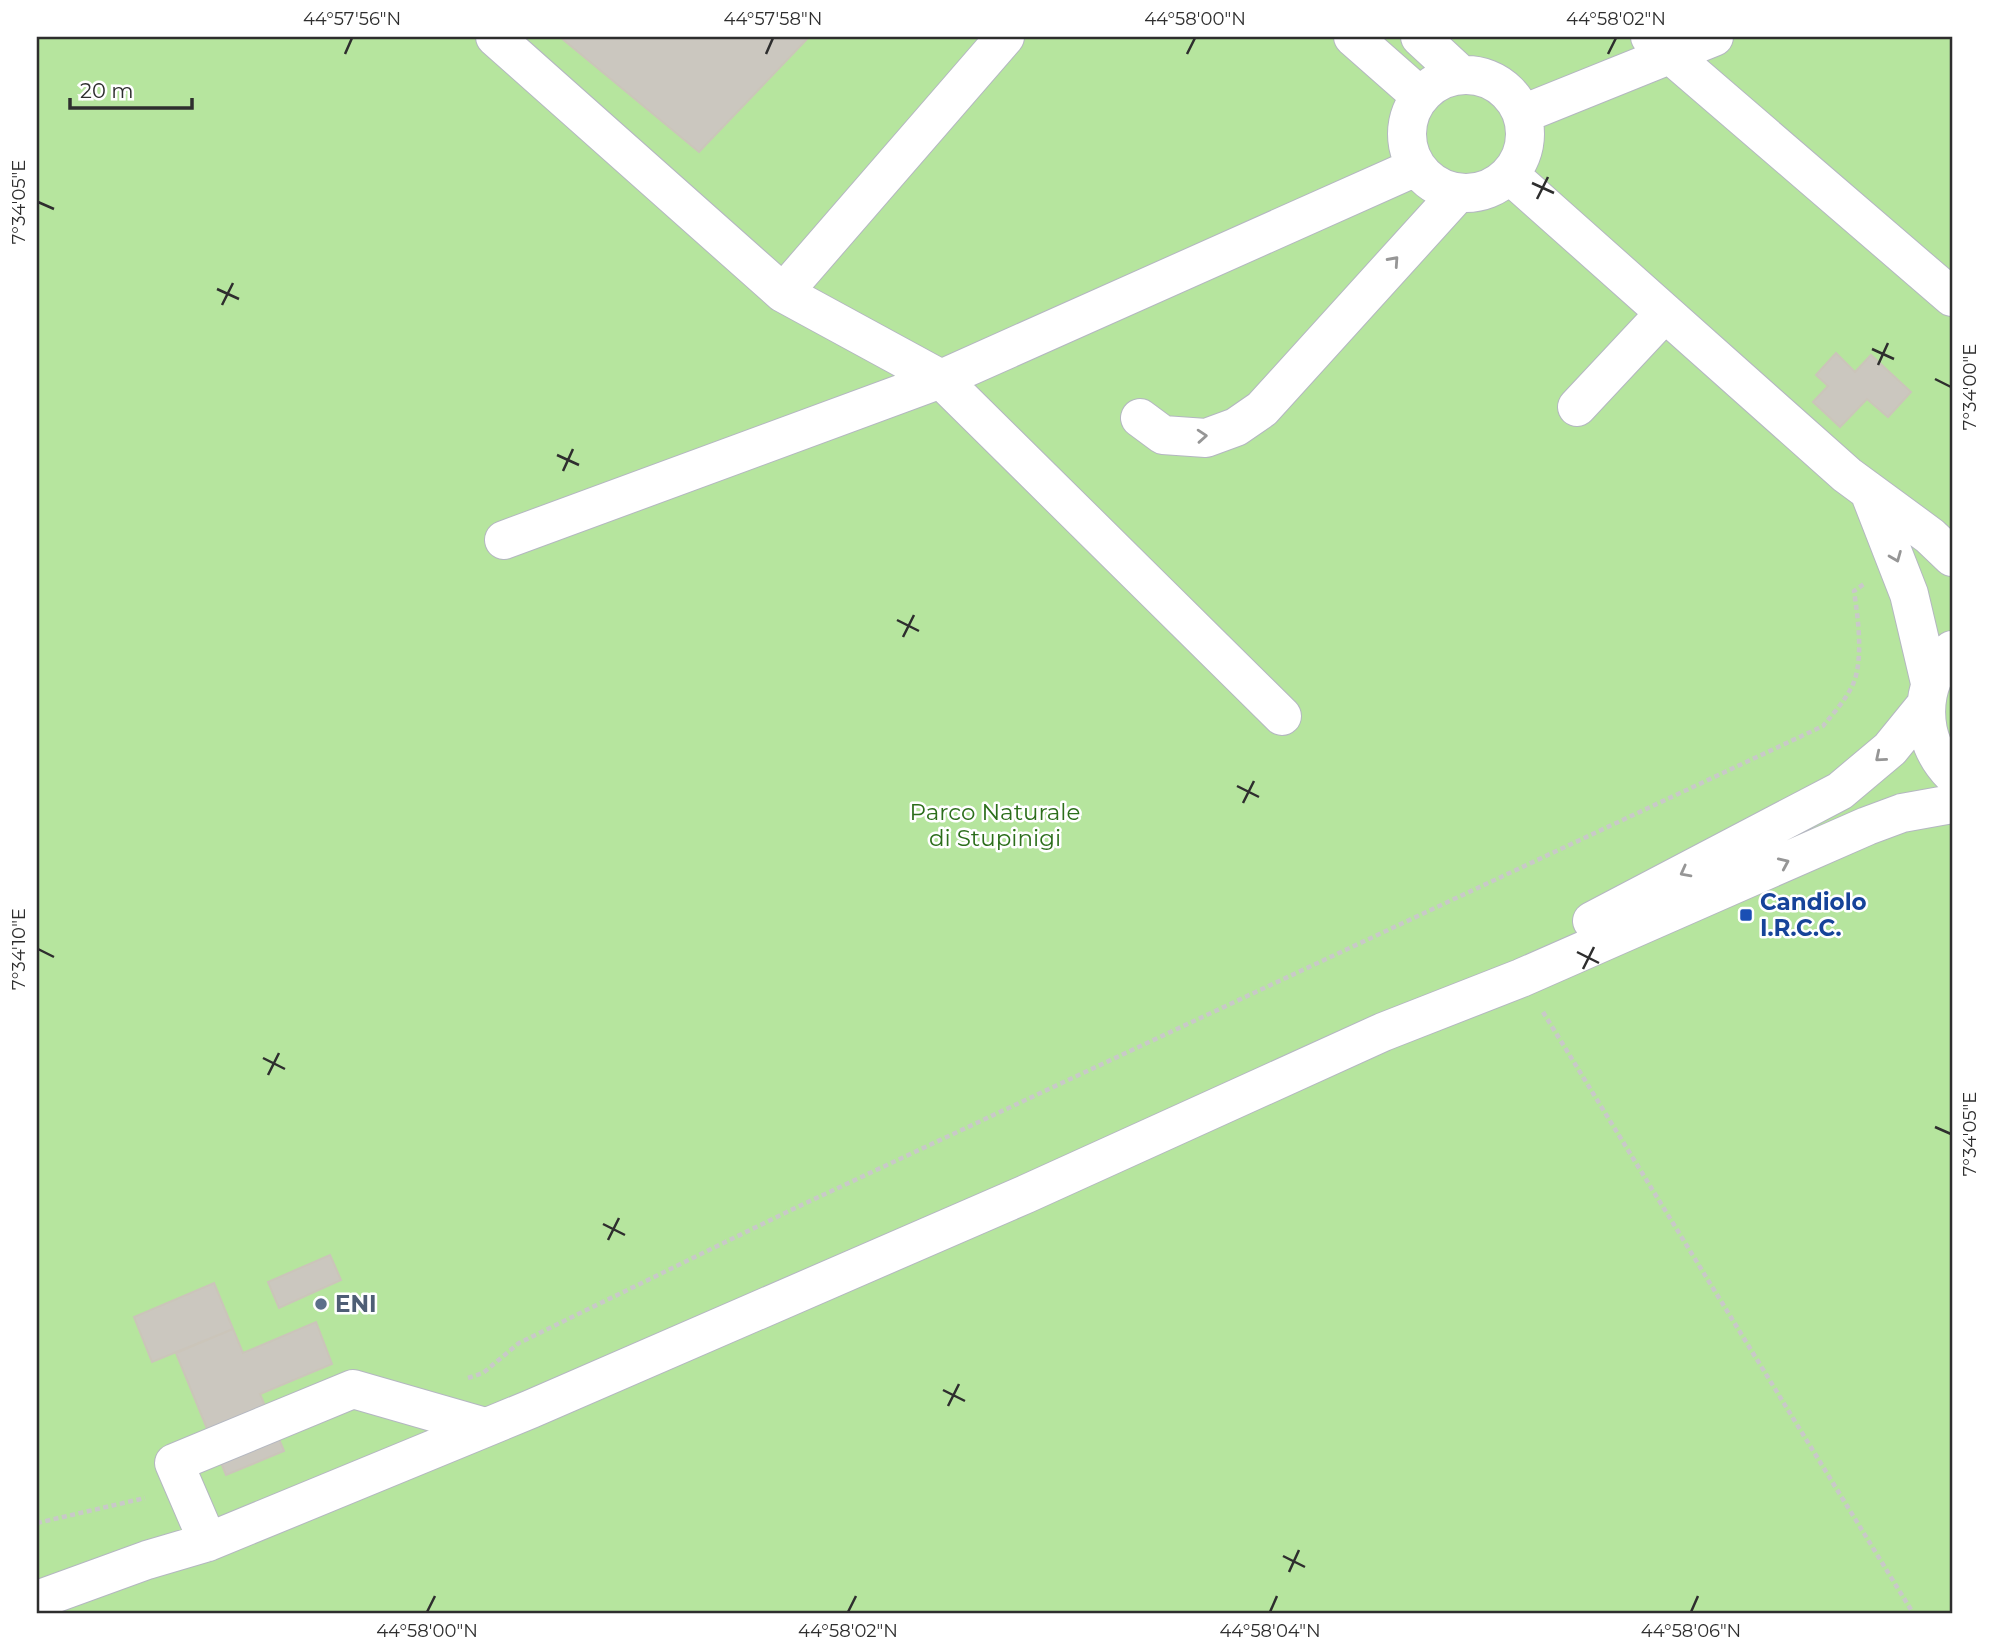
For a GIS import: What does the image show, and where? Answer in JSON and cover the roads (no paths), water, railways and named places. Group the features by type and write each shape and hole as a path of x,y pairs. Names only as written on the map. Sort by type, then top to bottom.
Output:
{"street":[{"path":"495,37 783,293 941,379 1282,716"},
{"path":"783,293 1005,37"},
{"path":"1353,37 1420,96"},
{"path":"1420,37 1461,75"},
{"path":"1523,114 1660,46 1714,37"},
{"path":"1660,46 1952,297"},
{"path":"1461,75 1480,76 1499,84 1513,97 1523,114 1526,130 1525,147 1520,162 1510,176 1494,187 1476,194 1457,194 1433,185 1416,167 1408,149 1410,112 1420,96 1438,81 1461,75"},
{"path":"504,540 941,379 1416,167"},
{"path":"1510,176 1859,484 1930,536 1952,557"},
{"path":"1140,418 1163,435 1206,438 1236,427 1262,410 1457,194"},
{"path":"1577,407 1664,313"},
{"path":"1859,484 1899,565 1909,594 1928,694 1928,736 1941,763 1952,775"},
{"path":"1383,1032 1840,791 1890,749 1928,694 1942,660 1952,650"},
{"path":"37,1600 147,1560 208,1542 485,1427 1014,1199 1383,1032 1521,978 1867,826 1902,813 1952,804"},
{"path":"208,1542 174,1464 354,1389 485,1427"},
{"path":"70,1613 155,1573 208,1542"}],"place":[{"name":"Candiolo I.R.C.C.","path":"1746,915"},
{"name":"ENI","path":"321,1304"}],"park label":[{"name":"Parco Naturale di Stupinigi","path":"995,825"}]}
